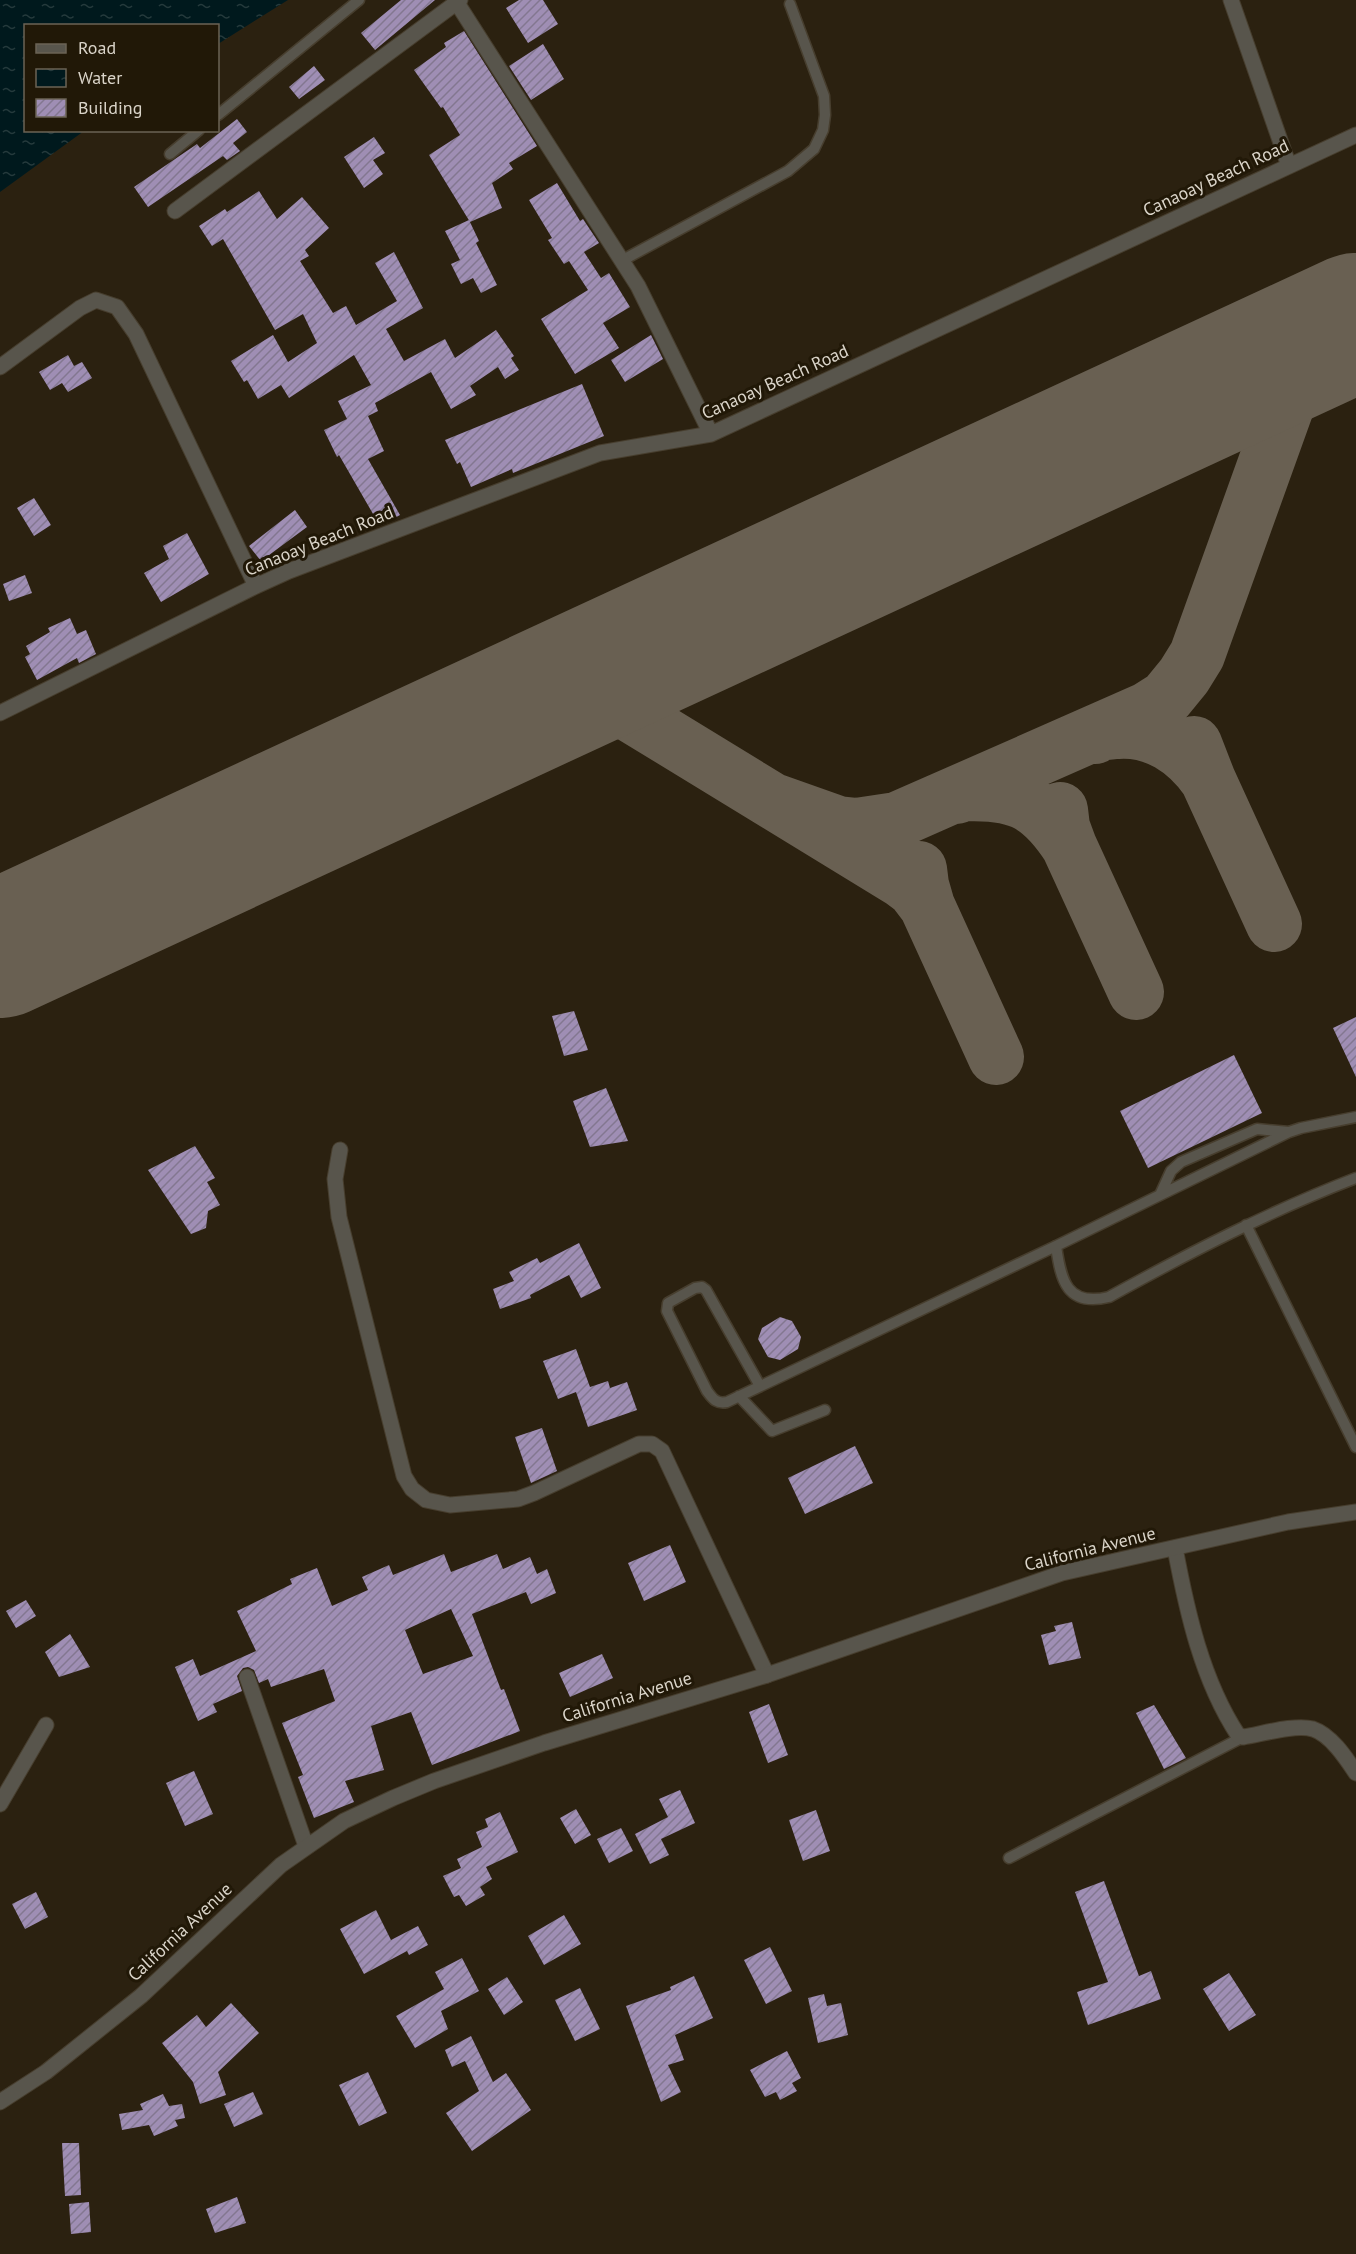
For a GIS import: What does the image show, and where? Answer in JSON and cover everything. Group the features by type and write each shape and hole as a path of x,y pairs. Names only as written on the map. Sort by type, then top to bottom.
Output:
{"street":[{"path":"1231,0 1289,166"},
{"path":"175,212 458,1 638,286 711,434"},
{"name":"Canaoay Beach Road","path":"0,713 256,586 600,453 711,434 1356,135"},
{"path":"0,367 80,308 96,300 117,307 136,334 256,586"},
{"path":"340,1150 335,1179 339,1217 404,1476 412,1489 426,1500 450,1505 518,1498 569,1478 639,1444 652,1444 662,1451 767,1675"},
{"name":"California Avenue","path":"0,2102 46,2072 94,2036 141,1996 281,1865 306,1846 344,1821 434,1781 544,1743 767,1675 1062,1573 1288,1522 1356,1512"},
{"path":"1175,1548 1194,1636 1213,1685 1236,1731 1242,1737 1298,1728 1314,1729 1331,1741 1356,1773"},
{"path":"247,1677 306,1846"},
{"path":"0,1804 46,1725"}],"lane":[{"path":"219,114 359,0"},
{"path":"621,261 788,171 814,149 824,123 824,96 790,4"},
{"path":"170,154 197,132"},
{"path":"760,1386 706,1290 702,1287 695,1288 668,1303 667,1311 706,1390 714,1400 720,1403 739,1396 1056,1246 1289,1132 1356,1117"},
{"path":"1159,1195 1172,1171 1181,1162 1257,1129 1289,1132"},
{"path":"1056,1246 1064,1282 1071,1292 1082,1299 1097,1300 1109,1297 1181,1257 1246,1225 1356,1178"},
{"path":"1246,1225 1356,1447"},
{"path":"739,1396 772,1431 825,1410"},
{"path":"1009,1858 1242,1737"}],"water":[{"path":"0,0 288,0 219,43 219,24 24,24 24,132 83,132 0,192"}],"building":[{"path":"401,0 435,0 375,50 361,33"},
{"path":"519,0 543,0 558,24 528,43 506,8"},
{"path":"464,31 537,146 509,163 513,169 492,183 502,208 470,222 429,155 460,135 443,107 441,108 414,70 446,47 444,43"},
{"path":"543,44 564,79 531,100 509,66"},
{"path":"314,66 325,80 299,99 289,87"},
{"path":"237,119 247,132 233,143 240,151 227,160 223,156 148,207 134,187 197,144 200,148"},
{"path":"374,137 385,153 373,160 383,174 364,188 344,157"},
{"path":"557,183 580,221 583,219 599,243 584,252 601,278 609,273 630,307 603,323 619,348 575,374 541,319 588,290 569,261 564,264 548,240 552,238 529,200"},
{"path":"259,191 277,219 302,197 329,228 305,250 309,256 300,261 333,313 346,306 356,325 397,301 375,263 394,252 423,308 386,329 404,361 445,339 455,358 496,330 514,356 511,358 519,370 505,379 498,367 470,386 476,395 451,409 431,372 375,403 378,411 368,416 384,451 368,459 400,515 380,526 339,455 337,457 324,430 347,419 338,401 371,385 354,355 289,398 281,385 258,399 247,380 244,382 231,361 273,335 288,362 317,343 303,314 275,330 223,239 212,246 199,226 225,209 227,212"},
{"path":"469,220 479,241 476,243 497,285 481,293 473,278 461,284 451,264 460,260 445,231"},
{"path":"651,335 663,359 625,382 611,360"},
{"path":"68,355 74,366 82,362 92,378 68,392 62,383 50,390 39,372"},
{"path":"582,384 604,436 513,473 512,469 471,487 460,462 457,464 445,440"},
{"path":"34,498 51,525 34,536 17,508"},
{"path":"295,510 307,527 261,561 249,546"},
{"path":"187,533 209,574 161,602 144,573 169,559 163,546"},
{"path":"25,575 32,593 9,601 3,584"},
{"path":"70,618 77,634 86,630 96,654 79,663 77,658 37,680 25,657 30,654 26,646 50,632 48,628"},
{"path":"574,1011 588,1050 564,1056 552,1016"},
{"path":"1356,1017 1356,1077 1333,1028"},
{"path":"1234,1055 1262,1113 1148,1168 1120,1111"},
{"path":"606,1088 628,1141 590,1147 573,1101"},
{"path":"195,1146 215,1178 207,1182 220,1205 208,1211 206,1228 191,1234 148,1170"},
{"path":"579,1243 601,1288 581,1298 569,1275 530,1295 531,1298 500,1309 493,1289 514,1281 509,1272 537,1258 540,1263"},
{"path":"780,1317 792,1321 801,1337 798,1349 780,1360 768,1357 758,1339 762,1328"},
{"path":"576,1349 590,1387 608,1381 610,1388 627,1382 637,1410 588,1427 576,1392 558,1399 543,1361"},
{"path":"542,1428 557,1471 531,1483 515,1437"},
{"path":"855,1446 873,1483 805,1514 788,1478"},
{"path":"670,1545 686,1582 644,1601 628,1563"},
{"path":"444,1554 451,1572 497,1554 503,1569 530,1557 537,1574 547,1569 556,1593 531,1604 526,1592 472,1614 501,1690 504,1689 520,1731 432,1765 411,1712 371,1726 384,1770 345,1781 354,1802 314,1818 298,1777 303,1775 282,1723 335,1701 324,1669 271,1687 268,1679 259,1683 254,1670 248,1667 243,1668 237,1676 242,1691 213,1704 217,1712 198,1721 175,1667 193,1659 200,1676 256,1651 237,1611 292,1584 290,1579 317,1568 332,1606 368,1590 362,1577 389,1565 393,1575","holes":["451,1609 473,1656 423,1674 405,1630"]},
{"path":"26,1600 36,1616 16,1628 6,1611"},
{"path":"1072,1622 1081,1658 1049,1665 1041,1635 1056,1631 1054,1626"},
{"path":"70,1634 90,1667 59,1677 45,1652"},
{"path":"602,1654 613,1678 570,1697 559,1673"},
{"path":"769,1704 788,1755 768,1763 749,1712"},
{"path":"1154,1705 1186,1758 1164,1769 1136,1713"},
{"path":"194,1771 213,1814 185,1826 166,1783"},
{"path":"680,1790 695,1823 661,1839 669,1855 650,1864 635,1834 668,1817 659,1799"},
{"path":"576,1809 591,1835 575,1844 560,1818"},
{"path":"816,1810 830,1851 803,1861 789,1820"},
{"path":"500,1812 518,1852 486,1867 492,1879 480,1887 485,1895 466,1906 459,1895 454,1897 443,1876 461,1868 457,1859 482,1847 476,1832 488,1827 485,1819"},
{"path":"621,1828 633,1851 609,1863 597,1839"},
{"path":"1104,1881 1139,1976 1151,1971 1161,1999 1088,2025 1077,1992 1108,1982 1075,1892"},
{"path":"36,1892 48,1917 25,1929 12,1904"},
{"path":"376,1910 391,1940 418,1926 428,1945 409,1955 407,1951 364,1974 340,1929"},
{"path":"564,1915 581,1944 544,1965 528,1936"},
{"path":"770,1947 792,1991 766,2004 744,1960"},
{"path":"462,1958 479,1991 441,2011 448,2029 415,2048 396,2016 444,1989 435,1972"},
{"path":"1229,1973 1256,2015 1229,2031 1203,1989"},
{"path":"694,1976 713,2018 675,2035 684,2060 668,2065 681,2092 661,2102 626,2006 671,1990 670,1987"},
{"path":"507,1977 523,2002 504,2015 488,1989"},
{"path":"580,1988 600,2029 575,2041 555,2000"},
{"path":"824,1994 827,2006 841,2003 848,2035 818,2043 808,1998"},
{"path":"231,2003 259,2033 218,2072 226,2095 200,2104 193,2082 162,2043 197,2015 206,2027"},
{"path":"471,2036 493,2082 506,2073 531,2110 472,2151 446,2113 479,2091 465,2061 452,2067 445,2050"},
{"path":"787,2051 801,2078 792,2083 797,2091 780,2100 776,2092 765,2097 750,2070"},
{"path":"368,2072 387,2113 359,2126 339,2085"},
{"path":"253,2092 263,2114 234,2127 224,2104"},
{"path":"163,2094 169,2106 182,2104 185,2118 175,2120 178,2126 154,2136 149,2125 122,2130 119,2114 143,2110 140,2104"},
{"path":"62,2143 79,2143 81,2195 65,2196"},
{"path":"237,2197 246,2223 215,2233 206,2209"},
{"path":"89,2202 91,2232 71,2234 69,2204"}],"taxiway":[{"path":"773,801 838,824 857,826 897,820 1147,710 1166,698 1197,655 1294,385 1319,349 1356,324"},
{"path":"1221,385 1256,371 1274,371 1281,377 1285,387 1286,404"},
{"path":"632,715 622,703 615,684 623,669 651,648"},
{"path":"531,703 561,698 583,698 632,715 902,880 914,889 927,906"},
{"path":"1095,736 1105,732 1131,731 1157,737 1190,759 1208,780"},
{"path":"1194,744 1208,780 1274,924"},
{"path":"957,796 960,793 996,794 1024,801 1047,818 1069,846"},
{"path":"1060,810 1062,827 1069,846 1136,992"},
{"path":"919,869 927,906 996,1057"}],"runway":[{"path":"0,949 1356,322"}]}
